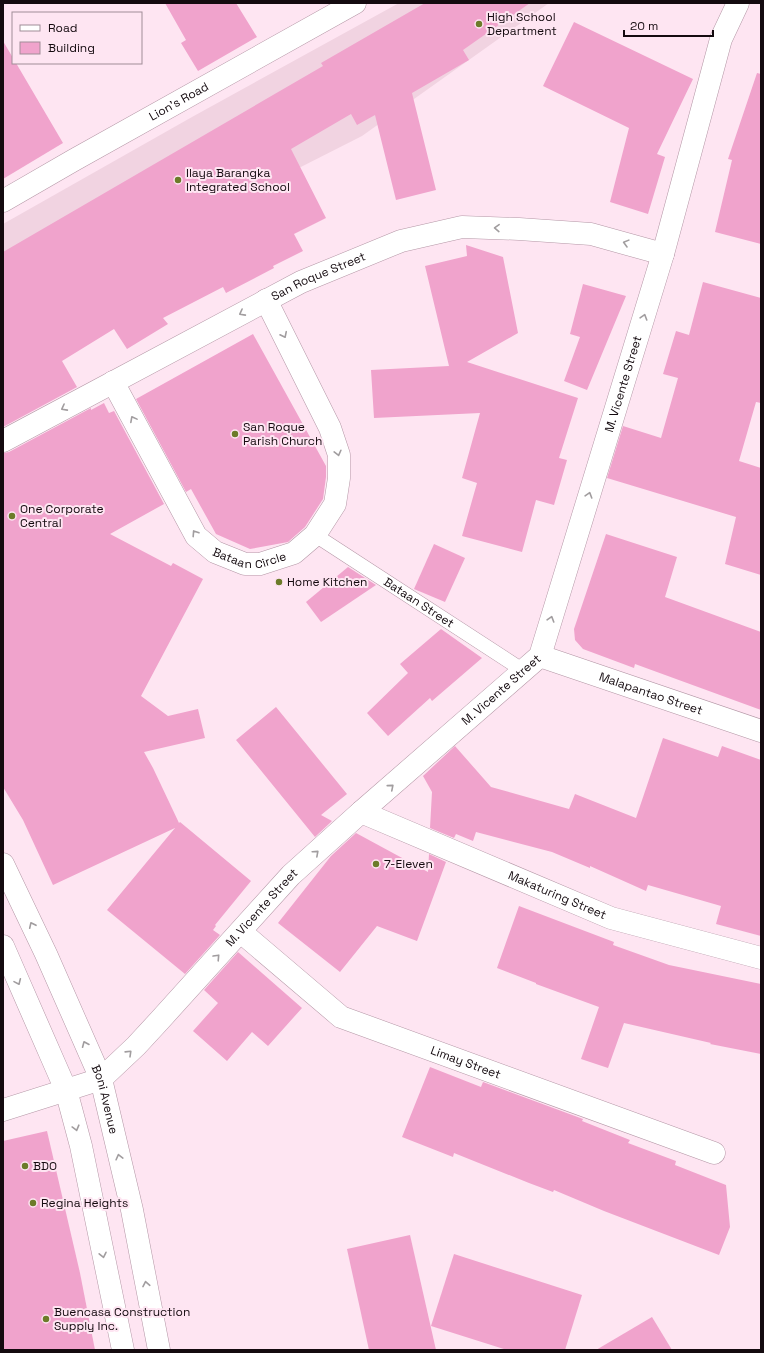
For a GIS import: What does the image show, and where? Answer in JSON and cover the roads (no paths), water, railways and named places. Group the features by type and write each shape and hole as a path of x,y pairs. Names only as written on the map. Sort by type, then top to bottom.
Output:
{"street":[{"name":"Lion's Road","path":"3,201 356,3"},
{"name":"M. Vicente Street","path":"3,1110 101,1080 136,1046 241,932 291,875 540,656 663,254 721,38 738,3"},
{"name":"San Roque Street","path":"3,441 301,282 401,241 462,227 591,234 663,254"},
{"name":"Bataan Circle","path":"113,382 196,536 215,552 244,564 260,564 294,553 315,535 335,504 339,478 339,456 330,428 266,300"},
{"name":"Malapantao Street","path":"540,656 761,731"},
{"name":"Makaturing Street","path":"361,812 611,918 761,958"},
{"name":"Boni Avenue","path":"3,864 46,954 101,1080 132,1210 159,1350"},
{"name":"Limay Street","path":"241,932 341,1017 714,1153"},
{"path":"3,946 66,1090 81,1146 123,1350"}],"lane":[{"name":"Bataan Street","path":"315,535 524,671"}],"place":[{"name":"High School Department","path":"479,24"},
{"name":"Ilaya Barangka Integrated School","path":"178,180"},
{"name":"San Roque Parish Church","path":"235,434"},
{"name":"One Corporate Central","path":"12,516"},
{"name":"Home Kitchen","path":"279,582"},
{"name":"7-Eleven","path":"376,864"},
{"name":"BDO","path":"25,1166"},
{"name":"Regina Heights","path":"33,1203"},
{"name":"Buencasa Construction Supply Inc.","path":"46,1319"}]}
